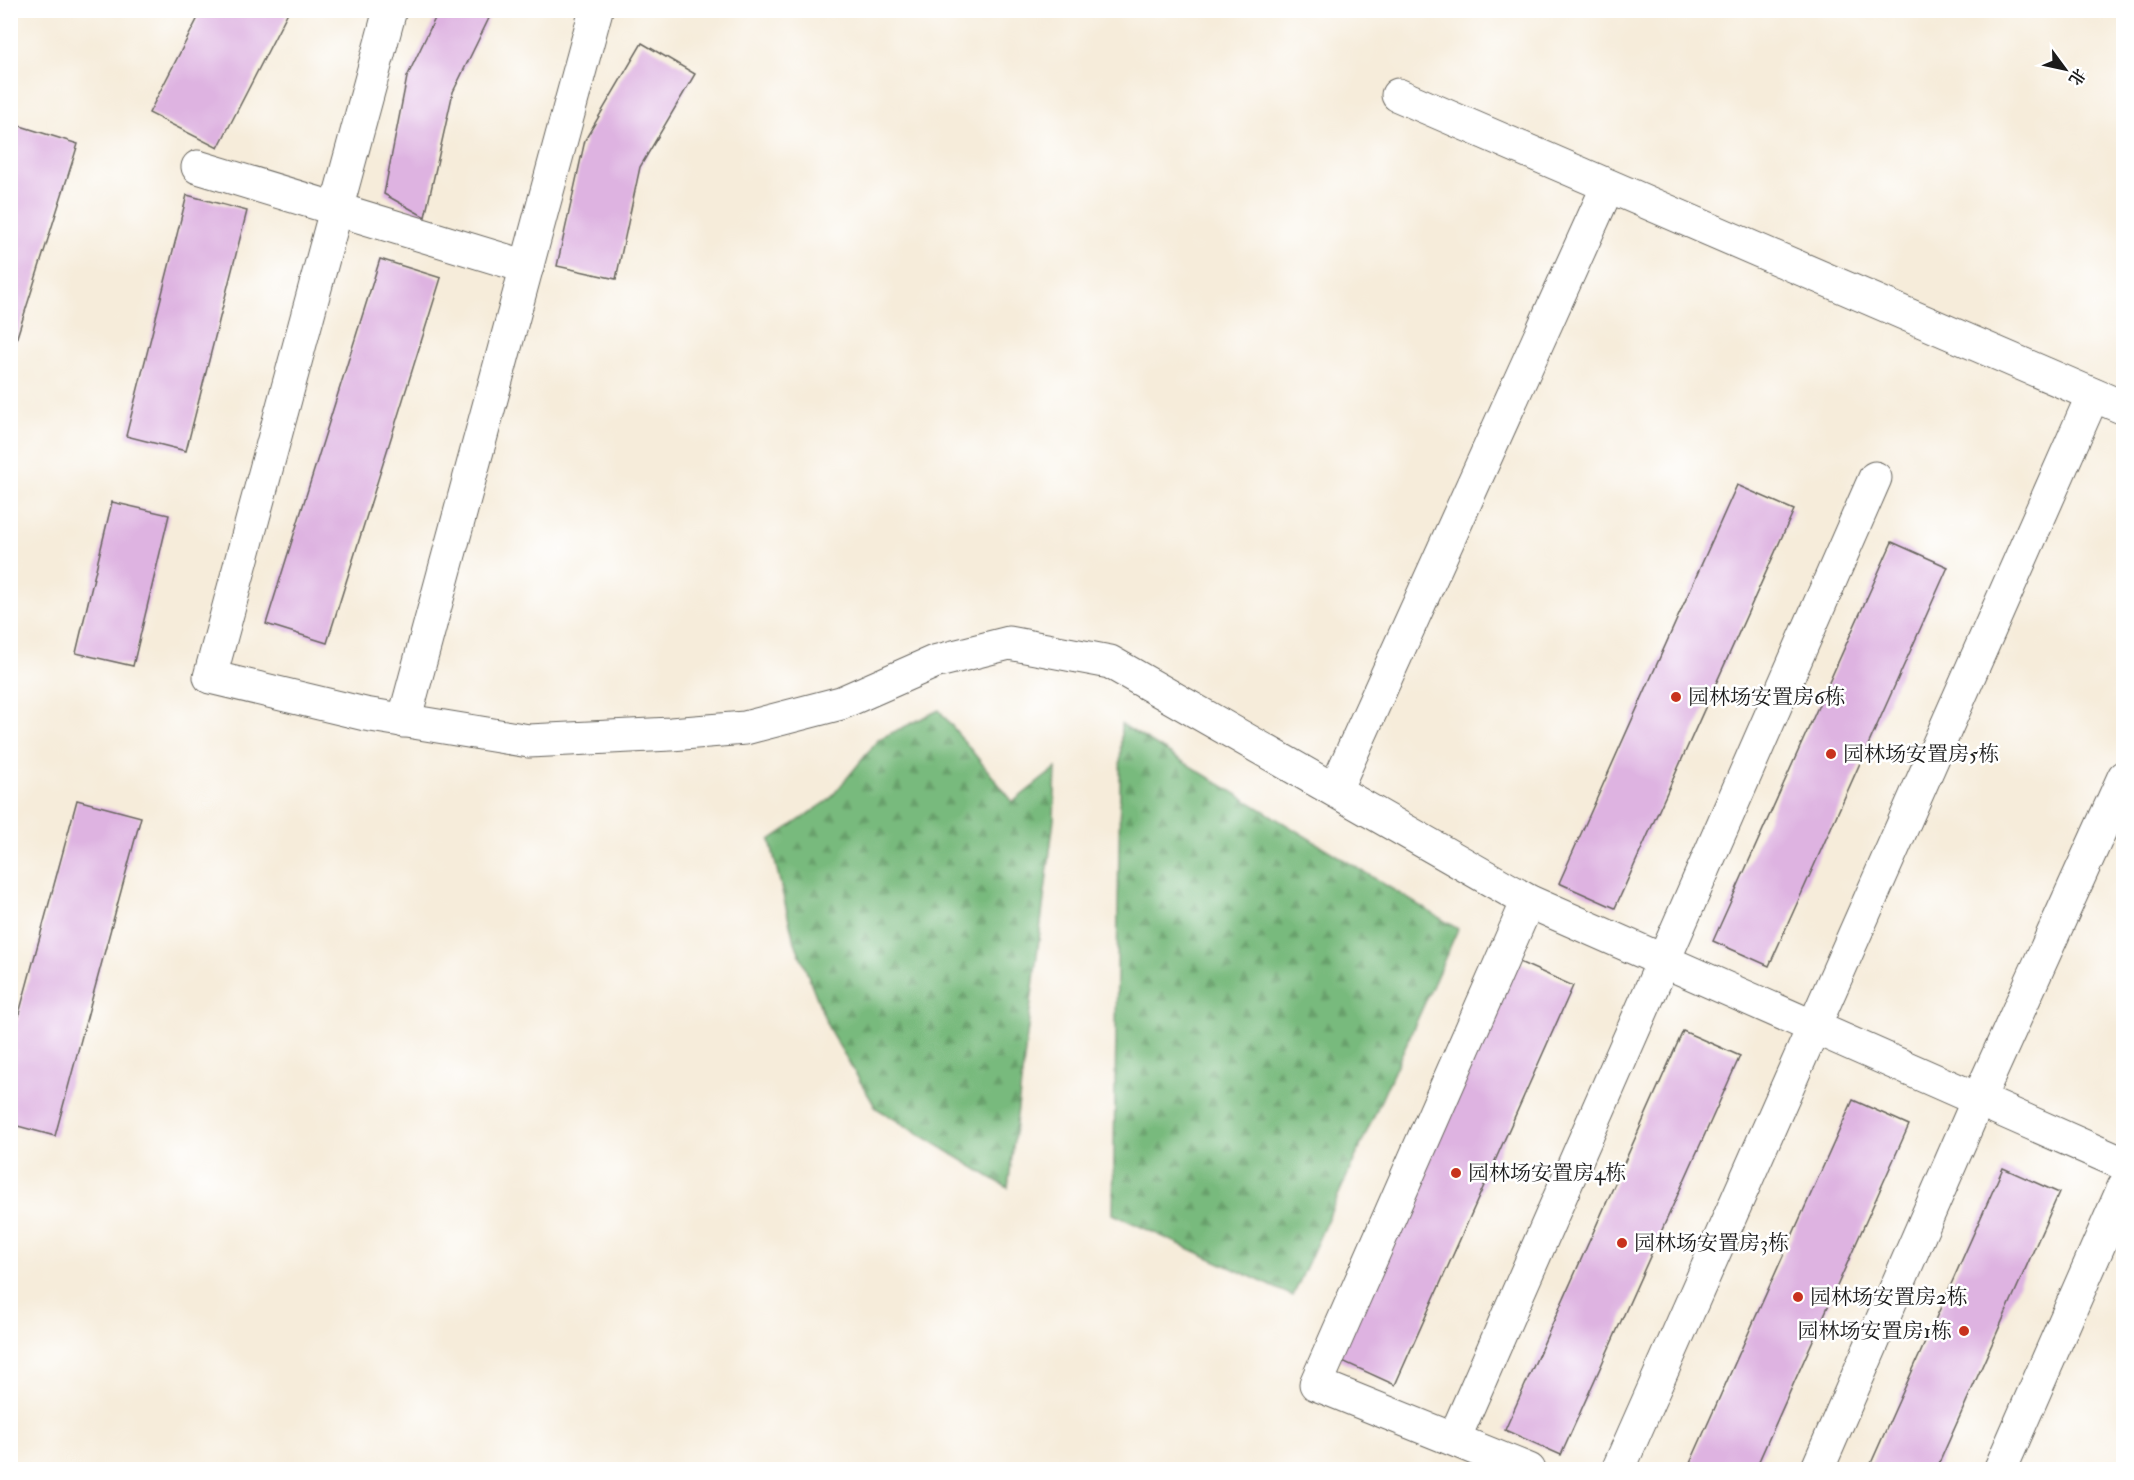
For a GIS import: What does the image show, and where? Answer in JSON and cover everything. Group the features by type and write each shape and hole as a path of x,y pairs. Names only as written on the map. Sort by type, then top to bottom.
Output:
{"street":[{"path":"390,10 210,677 365,714 529,741 745,728 841,704 934,662 1009,643 1110,662 1528,901 2124,1164"},
{"path":"404,721 596,10"},
{"path":"1398,95 2124,408"},
{"path":"198,167 527,267"},
{"path":"1335,790 1608,186"},
{"path":"1618,1470 2093,395"},
{"path":"1454,1439 1875,478"},
{"path":"1816,1470 1978,1100 2124,777"},
{"path":"1528,901 1316,1383 1529,1470"},
{"path":"2000,1470 2124,1187"}],"green space":[{"path":"939,710 1013,802 1056,768 1054,819 1008,1188 876,1108 829,1029 793,937 770,840 829,800 879,739"},
{"path":"1121,724 1458,929 1293,1296 1113,1214"}],"building":[{"path":"202,10 289,10 218,148 149,113"},
{"path":"439,10 493,10 453,92 425,217 384,194 407,77"},
{"path":"642,43 695,74 640,167 616,279 557,266 585,140"},
{"path":"14,124 78,144 11,356 10,136"},
{"path":"187,195 247,211 186,451 126,436"},
{"path":"380,259 441,278 327,643 266,624"},
{"name":"园林场安置房6栋","path":"1737,485 1794,510 1615,908 1559,883"},
{"path":"112,502 169,515 133,666 76,653"},
{"name":"园林场安置房5栋","path":"1892,542 1948,567 1769,966 1713,941"},
{"path":"77,800 141,817 55,1136 10,1124 10,1047"},
{"name":"园林场安置房4栋","path":"1517,961 1573,986 1395,1385 1338,1359"},
{"name":"园林场安置房3栋","path":"1683,1031 1740,1056 1561,1455 1505,1430"},
{"name":"园林场安置房2栋","path":"1853,1100 1909,1125 1755,1470 1687,1470"},
{"name":"园林场安置房1栋","path":"2003,1168 2059,1193 1936,1470 1868,1470"}],"place":[{"name":"园林场安置房6栋","path":"1676,697"},
{"name":"园林场安置房5栋","path":"1831,754"},
{"name":"园林场安置房4栋","path":"1456,1173"},
{"name":"园林场安置房3栋","path":"1622,1243"},
{"name":"园林场安置房2栋","path":"1798,1297"},
{"name":"园林场安置房1栋","path":"1964,1331"}]}
